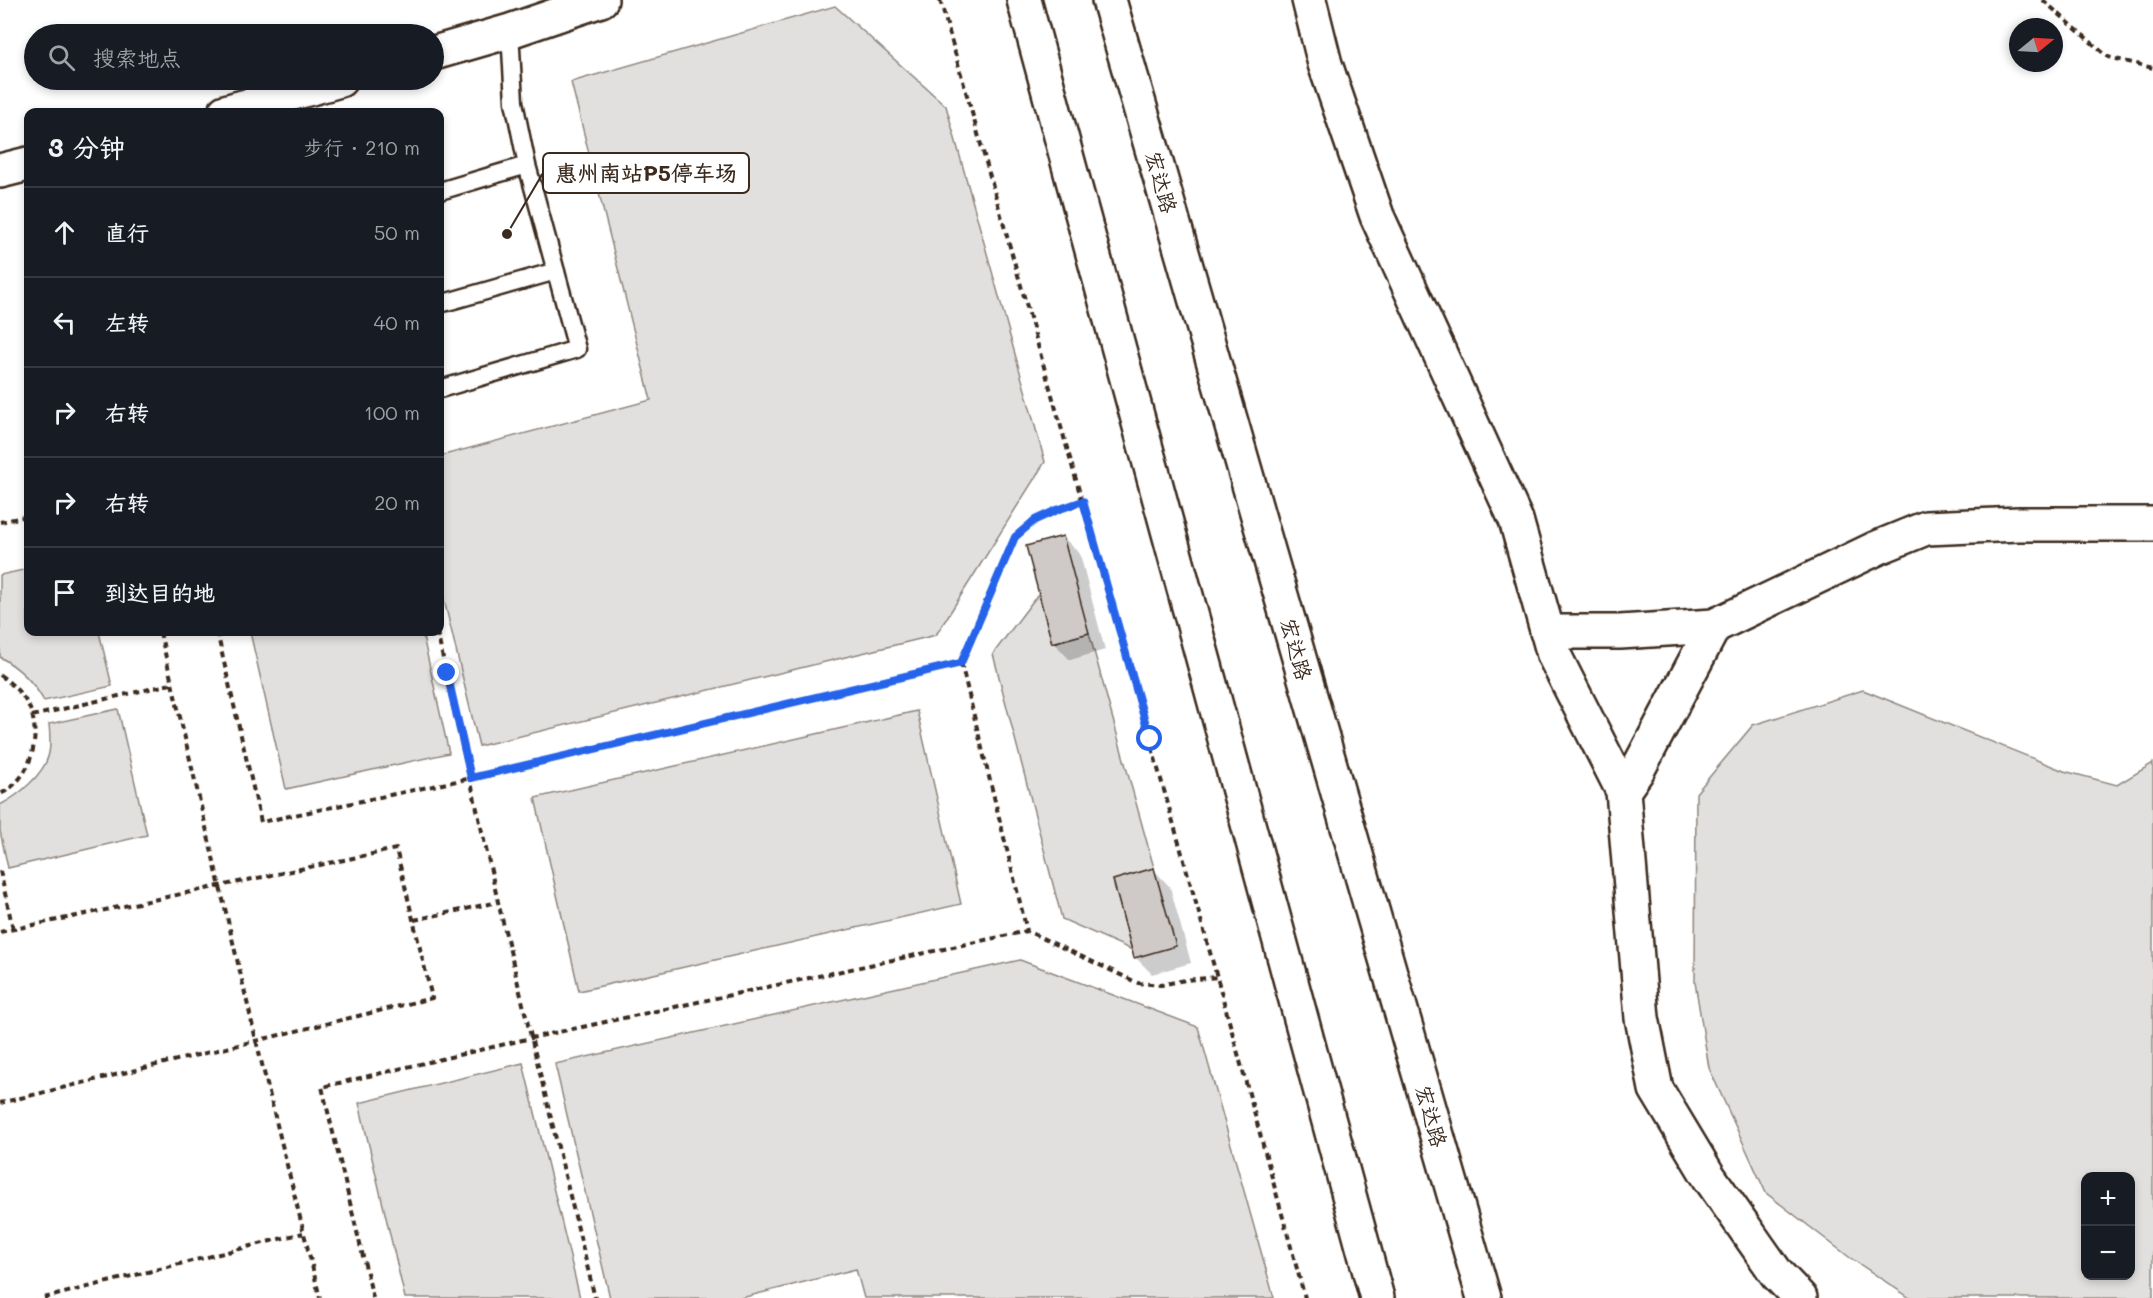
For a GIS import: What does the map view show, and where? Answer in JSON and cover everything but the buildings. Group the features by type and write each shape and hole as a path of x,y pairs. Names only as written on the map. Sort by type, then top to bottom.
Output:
{"main road":[{"path":"444,50 510,31 601,0"},
{"path":"1023,0 1377,1298"},
{"name":"宏达路","path":"1109,0 1484,1298"},
{"path":"1309,0 1325,64 1377,216 1516,520 1554,655 1623,791 1642,1018 1656,1089 1709,1178 1777,1274 1800,1298"},
{"path":"239,108 304,90"},
{"path":"0,171 24,165"},
{"path":"1547,632 1620,632 1714,626 1877,548 1926,528 2019,524 2153,524"},
{"path":"1623,791 1714,626"}],"lane":[{"path":"444,388 577,349 527,165 514,102 510,31"},
{"path":"444,190 527,165"},
{"path":"444,303 556,271"}],"path":[{"path":"940,0 1217,976 1305,1298"},
{"path":"2043,0 2108,57 2153,68"},
{"path":"1027,931 961,663 1015,537 1035,520 1083,501"},
{"path":"0,522 24,517"},
{"path":"161,636 255,1040 320,1298"},
{"path":"218,636 261,822 471,778 961,663"},
{"path":"439,636 498,902 595,1298"},
{"path":"0,675 18,689 30,708 35,731 32,754 22,775 0,794"},
{"path":"32,716 171,684"},
{"path":"0,932 396,849 432,998 0,1103"},
{"path":"0,871 13,929"},
{"path":"414,920 498,902"},
{"path":"373,1298 321,1087 531,1038 1027,931 1138,982 1161,985 1217,976"},
{"path":"44,1298 303,1233"}],"shaded area":[{"path":"835,6 946,106 1045,462 936,635 479,746 444,600 444,455 651,400 571,82"},
{"path":"24,570 24,636 100,636 112,686 44,701 25,676 0,657 0,575"},
{"path":"1039,593 1052,643 1089,633 1154,868 1113,880 1132,950 1062,919 993,654"},
{"path":"251,636 423,636 449,753 286,789"},
{"path":"1863,690 2064,771 2117,785 2153,763 2153,1298 1910,1298 1849,1257 1766,1193 1709,1068 1695,982 1696,793 1753,725"},
{"path":"118,709 147,835 8,868 0,831 0,805 22,790 42,769 50,750 49,724"},
{"path":"917,711 961,904 579,991 535,798"},
{"path":"1020,960 1198,1027 1274,1298 864,1298 856,1269 741,1298 610,1298 555,1064"},
{"path":"523,1063 580,1298 405,1298 359,1103"}],"place":[{"name":"惠州南站P5停车场","path":"507,234"}],"route":[{"path":"447,673 471,778 961,663 1015,537 1035,520 1083,501 1150,739"}]}
